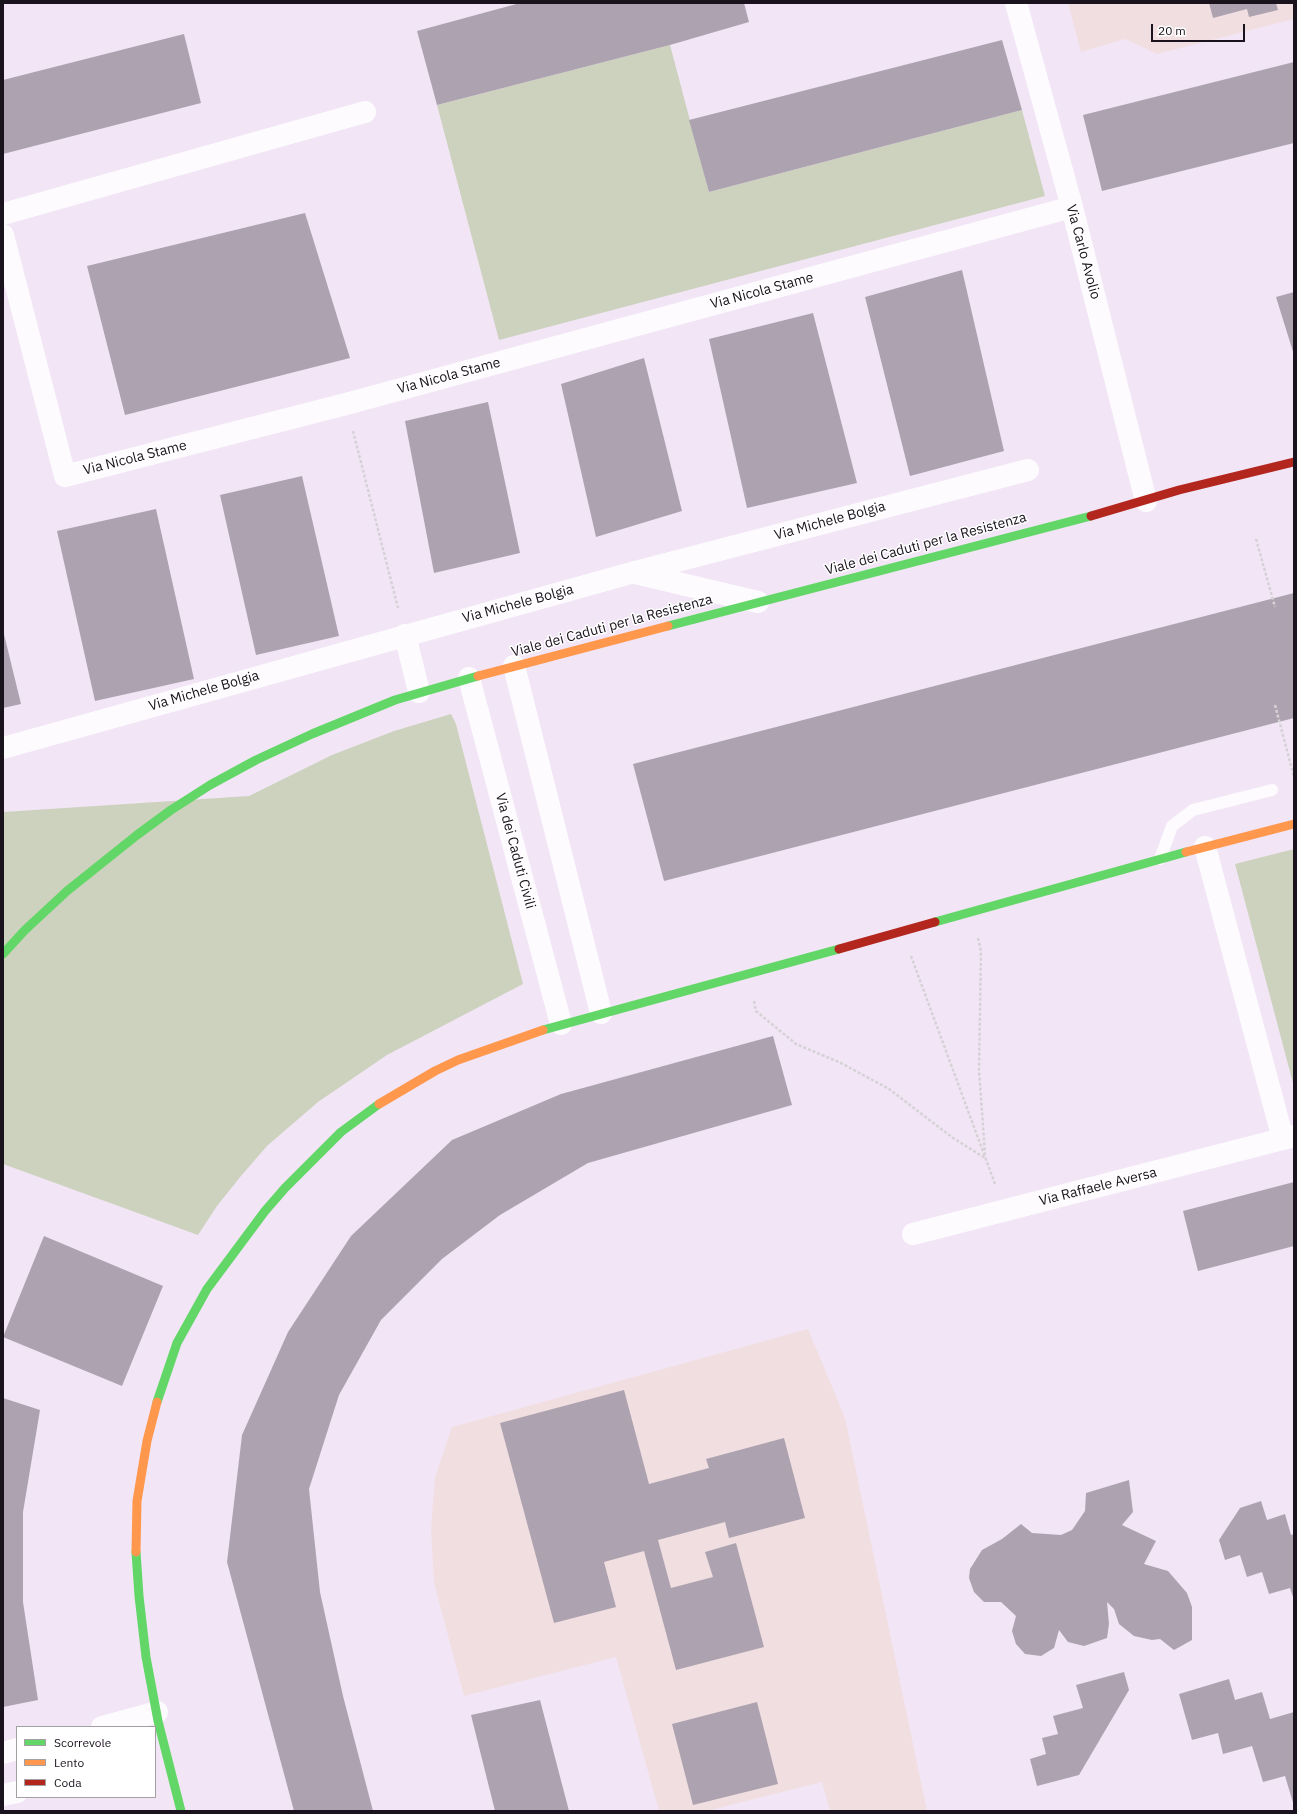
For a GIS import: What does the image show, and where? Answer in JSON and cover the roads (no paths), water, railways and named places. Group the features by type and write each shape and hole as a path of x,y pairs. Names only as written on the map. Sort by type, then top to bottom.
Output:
{"street":[{"name":"Via Carlo Avolio","path":"1016,3 1072,207 1146,501"},
{"path":"3,214 365,112"},
{"name":"Via Nicola Stame","path":"3,235 65,476 346,404 1072,207"},
{"name":"Viale dei Caduti per la Resistenza","path":"3,954 67,891 137,835 210,786 256,760 341,721 419,692 469,678 1146,501 1179,490 1294,462"},
{"name":"Via Michele Bolgia","path":"3,748 632,573 1028,470"},
{"name":"Via Michele Bolgia","path":"632,573 758,602"},
{"path":"405,635 419,692"},
{"path":"514,666 601,1012"},
{"name":"Via dei Caduti Civili","path":"469,678 561,1024"},
{"path":"181,1811 160,1753 157,1712 146,1658 139,1596 136,1561 137,1501 147,1441 155,1409 177,1343 207,1289 247,1233 285,1188 341,1132 370,1109 418,1080 458,1060 561,1024 601,1012 747,974 971,910 1294,824"},
{"name":"Via Raffaele Aversa","path":"913,1234 1289,1138 1205,847"},
{"path":"106,1726 157,1712"},
{"path":"3,1753 16,1749"},
{"path":"3,1795 16,1792"}],"lane":[{"path":"1160,859 1172,826 1192,810 1272,790"}]}
